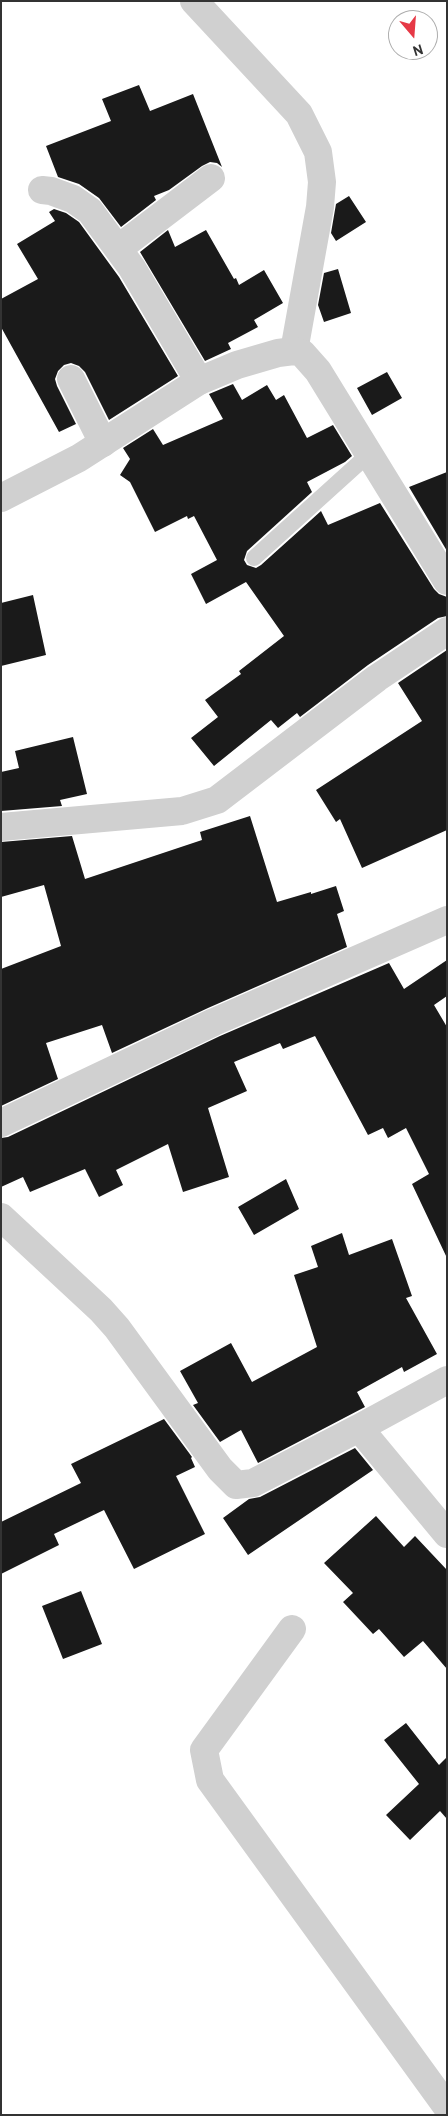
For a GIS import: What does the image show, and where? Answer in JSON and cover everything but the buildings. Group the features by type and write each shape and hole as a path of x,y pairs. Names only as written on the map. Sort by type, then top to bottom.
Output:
{"street":[{"path":"194,1 299,114 318,152 322,182 320,207 294,351"},
{"path":"119,248 211,178"},
{"path":"42,190 51,191 73,199 90,211 132,268 199,381"},
{"path":"1,498 79,458 199,381 256,358 294,351 302,353 318,371 447,581"},
{"path":"71,379 102,443"},
{"path":"1,827 182,811 217,800 377,678 447,631"},
{"path":"1,1123 214,1022 447,920"},
{"path":"1,1218 101,1310 117,1328 220,1469 236,1485 253,1483 447,1380"},
{"path":"359,1428 447,1534"},
{"path":"292,1629 204,1750 210,1780 447,2107"}],"lane":[{"path":"254,558 369,454"}]}
